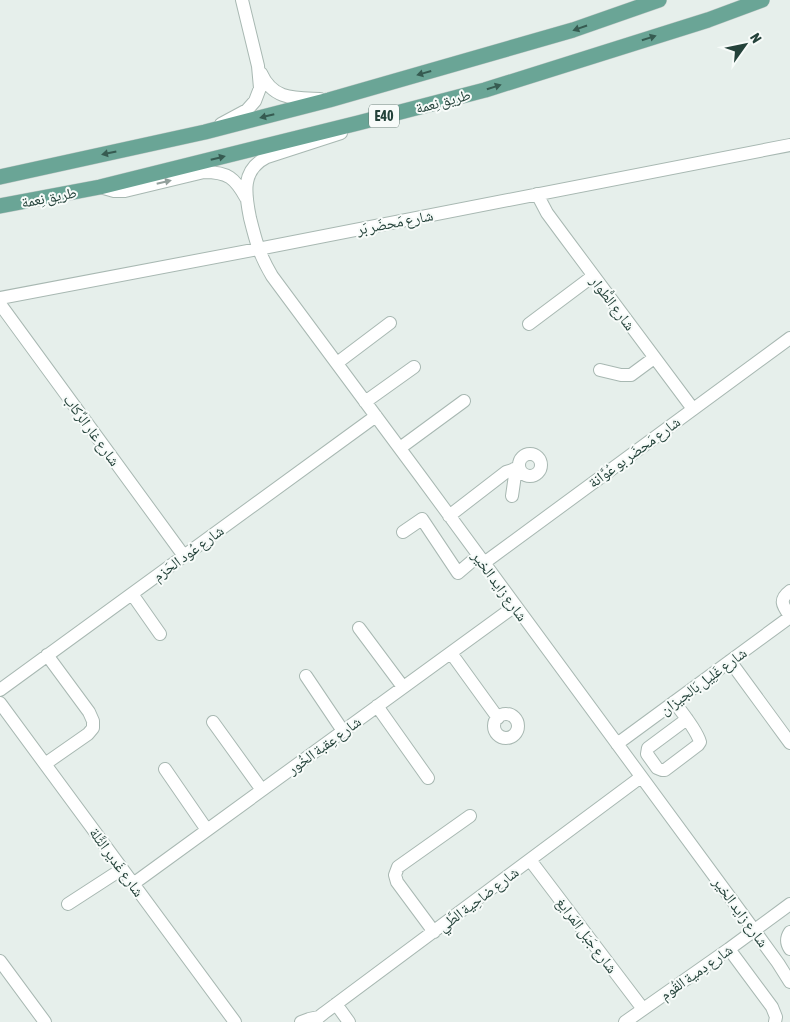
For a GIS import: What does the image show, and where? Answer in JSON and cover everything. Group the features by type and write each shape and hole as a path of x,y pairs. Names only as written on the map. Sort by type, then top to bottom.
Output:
{"main road":[{"name":"طريق نِعمة","path":"0,177 205,132 329,100 573,30 659,0"},
{"name":"طريق نِعمة","path":"0,206 100,187 485,90 708,20 762,0"}],"street":[{"path":"205,132 252,106 260,88 258,66 242,0"},
{"path":"258,66 264,80 281,95 329,100"},
{"path":"246,198 248,177 253,167 259,161 336,135 358,123"},
{"name":"شارع مَحضَر بَر","path":"0,298 790,145"},
{"path":"100,187 114,191 125,191 204,172 215,172 226,174 233,179 246,198"},
{"name":"شارع الطُّوار","path":"537,194 548,213 593,276 693,409"},
{"name":"شارع زايد الخير","path":"246,198 258,249 272,276 754,930 790,982"},
{"path":"530,324 593,276"},
{"name":"شارع غار الرِّكاب","path":"0,304 184,556"},
{"path":"337,363 390,323"},
{"name":"شارع مَحضَر بو عُوَّانة","path":"403,532 422,519 458,573 481,560 788,342"},
{"path":"600,370 621,375 631,375 654,358"},
{"path":"365,402 414,367"},
{"path":"400,448 464,401"},
{"name":"شارع عُود الحَزم","path":"0,690 376,416"},
{"path":"450,516 506,472 517,468 512,496"},
{"path":"790,591 785,595 782,603 790,617"},
{"path":"132,594 160,634"},
{"name":"شارع عِقبة الخُور","path":"133,884 515,606"},
{"name":"شارع غَلِيل بَالجيزان","path":"616,744 790,617"},
{"path":"360,628 404,687"},
{"path":"451,653 498,718"},
{"path":"46,764 88,734 93,728 93,721 89,712 47,656"},
{"path":"730,661 790,743"},
{"path":"306,676 343,731"},
{"path":"674,702 687,720"},
{"name":"شارع غَدير الثَّلة","path":"0,703 235,1022"},
{"path":"377,706 428,778"},
{"path":"213,722 262,790"},
{"path":"164,769 207,830"},
{"name":"شارع ضاحِية الطَّي","path":"317,1019 641,778"},
{"path":"434,932 397,882 395,875 398,867 470,816"},
{"name":"شارع جَبَل المَرايغ","path":"530,860 643,1009"},
{"path":"68,904 122,869"},
{"name":"شارع دِمية القُوم","path":"625,1022 790,904"},
{"path":"790,932 787,937 790,949"},
{"path":"729,949 772,1007 775,1012 775,1022"},
{"path":"0,961 45,1022"},
{"name":"شارع زايد الخير","path":"778,963 790,975"},
{"path":"336,1004 349,1022"},
{"path":"301,1022 317,1019"}]}
